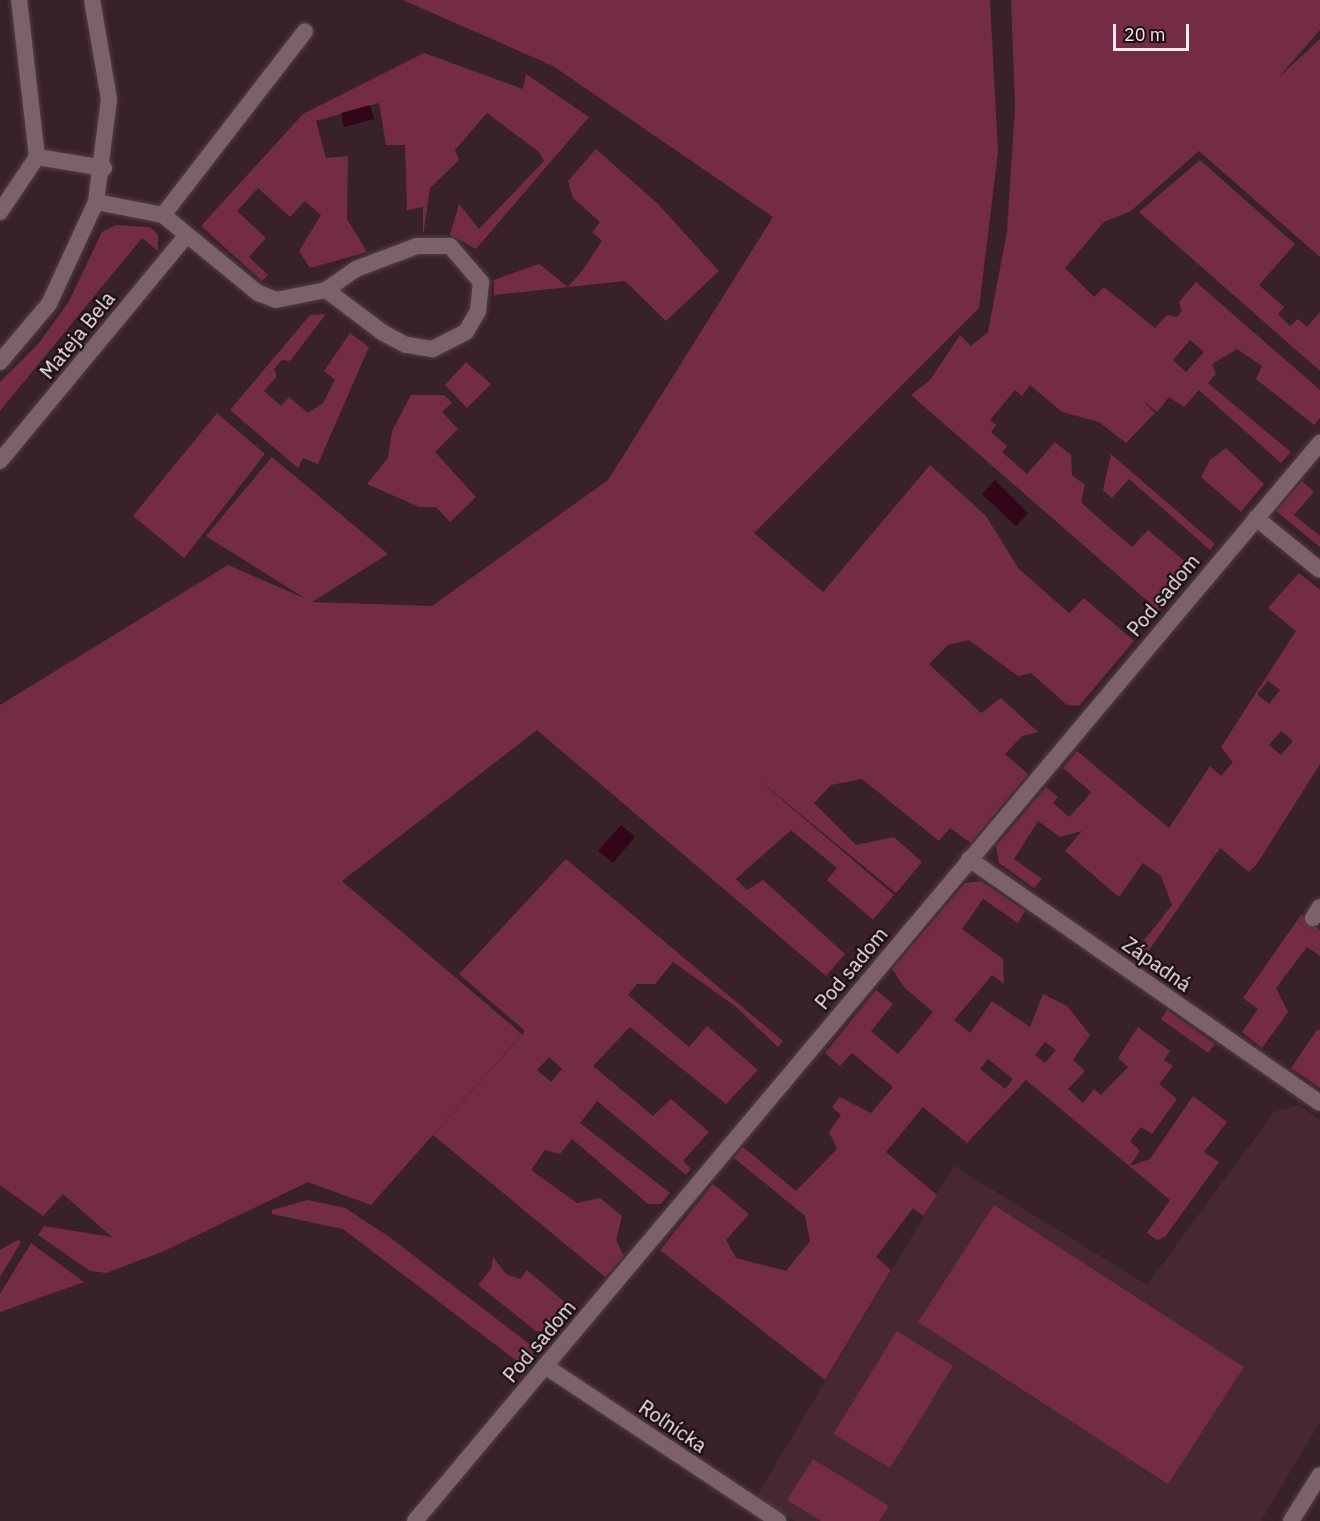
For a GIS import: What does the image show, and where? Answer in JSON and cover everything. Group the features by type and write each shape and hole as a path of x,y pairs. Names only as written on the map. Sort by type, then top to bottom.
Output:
{"street":[{"path":"0,212 37,157 20,0"},
{"name":"Mateja Bela","path":"0,362 49,304 96,202 104,168 109,99 92,0"},
{"path":"163,215 305,31"},
{"path":"37,157 104,168"},
{"path":"96,202 163,215 258,293 276,300 326,290 356,269 417,246 450,246 481,282 478,311 466,332 432,349 406,345 382,332 326,290"},
{"name":"Mateja Bela","path":"0,461 186,236"},
{"name":"Pod sadom","path":"415,1521 1320,443"},
{"path":"1256,518 1320,570"},
{"name":"Západná","path":"969,860 1320,1103"},
{"name":"Roľnícka","path":"545,1366 778,1521"},
{"path":"1292,1521 1320,1474"}],"shaded area":[{"path":"403,0 990,0 998,152 979,308 754,533 823,592 930,465 986,516 1019,569 1069,613 1084,598 1134,641 1079,706 1067,705 1031,673 1018,676 969,640 948,645 929,664 981,713 1001,698 1038,732 1022,736 1005,754 1028,774 971,843 950,828 939,841 862,779 831,785 814,803 856,845 894,837 922,862 896,893 753,775 894,895 873,920 827,880 837,868 791,830 736,879 747,890 763,880 845,954 826,976 537,730 342,881 522,1034 371,1205 308,1182 162,1252 106,1273 90,1271 38,1235 44,1226 112,1237 63,1194 43,1216 0,1185 0,705 228,565 306,599 206,536 272,457 388,554 312,602 432,606 608,480 773,217 553,66"},
{"path":"1011,0 1320,0 1320,30 1278,78 1320,39 1320,257 1199,151 1131,211 1104,222 1065,268 1094,297 1104,287 1155,328 1167,315 1177,317 1182,311 1179,302 1196,282 1320,390 1320,418 1314,425 1256,379 1262,366 1237,349 1212,364 1216,374 1208,383 1291,452 1281,463 1199,390 1184,407 1169,397 1157,412 1142,400 1155,413 1126,443 1099,422 1062,412 1030,385 1022,396 1015,390 990,420 996,425 991,432 1007,446 1002,452 1027,474 1055,442 1071,455 1072,475 1085,485 1081,502 1096,516 1132,547 1148,530 1194,569 1159,611 911,395 930,380 960,335 971,346 988,332 1007,231 1015,107","holes":["1190,340 1204,352 1186,372 1173,360"]},
{"path":"424,53 523,89 526,74 589,117 476,249 450,235 459,204 479,229 544,161 539,152 487,113 455,150 459,160 430,188 423,236 423,207 407,210 405,145 386,145 379,103 316,121 326,158 348,156 347,219 367,252 310,268 299,251 321,215 305,201 290,217 258,188 237,211 266,238 249,257 268,275 262,281 201,226 303,114"},
{"path":"370,105 374,119 344,127 341,113"},
{"path":"596,149 658,204 719,271 666,321 625,281 494,295 494,280 539,264 568,287 582,271 602,241 592,232 600,222 573,198 568,181"},
{"path":"1200,160 1295,244 1259,285 1284,307 1278,314 1290,326 1298,319 1307,327 1320,312 1320,371 1139,212"},
{"path":"116,225 150,227 158,235 158,251 142,238 0,411 0,382 39,343 69,301 102,232"},
{"path":"326,314 290,361 282,360 274,369 277,376 264,391 281,406 289,397 308,413 323,403 335,380 324,371 350,333 369,347 318,464 303,458 298,468 230,410 310,315"},
{"path":"466,362 491,384 467,408 445,385"},
{"path":"411,395 444,395 452,403 442,412 458,429 435,452 476,497 450,522 436,507 419,507 367,484 388,458 392,431"},
{"path":"217,413 265,454 184,558 133,516"},
{"path":"1226,448 1264,484 1241,512 1201,477 1210,460"},
{"path":"1111,454 1215,544 1210,550 1129,479 1112,498 1103,490"},
{"path":"995,480 1028,513 1016,526 982,494"},
{"path":"1302,481 1314,492 1294,515 1320,536 1320,547 1276,511"},
{"path":"1299,573 1320,590 1320,764 1257,864 1249,872 1220,848 1140,963 1131,957 1172,905 1161,876 1143,863 1119,897 1065,851 1082,831 1060,837 1038,821 1014,859 1042,879 1034,888 999,863 996,846 1046,787 1058,797 1053,803 1069,817 1084,801 1091,792 1063,768 1077,751 1169,828 1210,766 1221,776 1233,762 1221,747 1296,631 1268,608","holes":["1268,681 1280,690 1269,704 1257,694","1281,731 1293,741 1281,755 1269,745"]},
{"path":"621,825 635,837 613,863 598,851"},
{"path":"566,859 783,1041 778,1047 735,1006 673,962 655,984 637,984 628,995 689,1047 707,1026 758,1070 726,1104 630,1027 593,1066 653,1116 671,1099 709,1132 683,1161 691,1169 686,1175 597,1101 580,1123 670,1193 661,1204 648,1204 572,1139 560,1154 545,1150 531,1170 577,1203 600,1198 622,1216 616,1240 624,1256 605,1277 433,1135 525,1031 459,974","holes":["549,1057 562,1069 551,1082 537,1070"]},
{"path":"981,881 1025,911 1018,923 983,899 962,929 1003,959 1004,984 992,975 954,1020 970,1033 992,1001 1030,1027 1043,994 1067,1006 1090,1035 1073,1060 1085,1071 1068,1089 1083,1103 1094,1089 1101,1095 1128,1067 1118,1058 1138,1027 1170,1051 1164,1060 1173,1066 1159,1084 1177,1099 1152,1134 1141,1127 1130,1141 1140,1151 1130,1166 1150,1159 1193,1096 1227,1122 1204,1152 1219,1162 1165,1237 1157,1240 1147,1233 1170,1200 1026,1080 967,1143 923,1107 886,1152 937,1195 923,1216 913,1208 876,1257 891,1270 825,1380 660,1250 713,1184 749,1214 726,1240 736,1258 786,1271 810,1241 805,1216 734,1158 743,1147 796,1191 837,1149 829,1132 841,1115 832,1107 840,1097 871,1113 893,1087 852,1053 840,1066 825,1053 876,990 893,1004 871,1031 898,1054 933,1012 905,988 892,969 965,883","holes":["1045,1042 1056,1050 1045,1063 1035,1055","988,1059 1013,1079 1005,1089 980,1069"]},
{"path":"1301,915 1320,930 1320,956 1307,947 1276,988 1288,1012 1262,1048 1242,1032 1258,1009 1243,998"},
{"path":"1167,1010 1215,1044 1208,1053 1161,1019"},
{"path":"1317,1030 1320,1030 1320,1088 1291,1068"},
{"path":"1299,1105 1320,1120 1320,1422 1261,1521 795,1521 756,1497 954,1166 1147,1285 1274,1112"},
{"path":"308,1200 345,1208 388,1236 532,1346 534,1359 526,1368 343,1229 272,1214 272,1210"},
{"path":"994,1205 1244,1367 1168,1484 918,1322"},
{"path":"18,1240 21,1242 0,1277 0,1250"},
{"path":"31,1243 84,1282 0,1312 0,1294"},
{"path":"493,1257 506,1274 520,1279 527,1270 574,1310 554,1331 536,1331 478,1285 491,1269"},
{"path":"897,1331 953,1366 890,1468 833,1434"},
{"path":"813,1459 889,1506 879,1521 821,1521 787,1500"}]}
